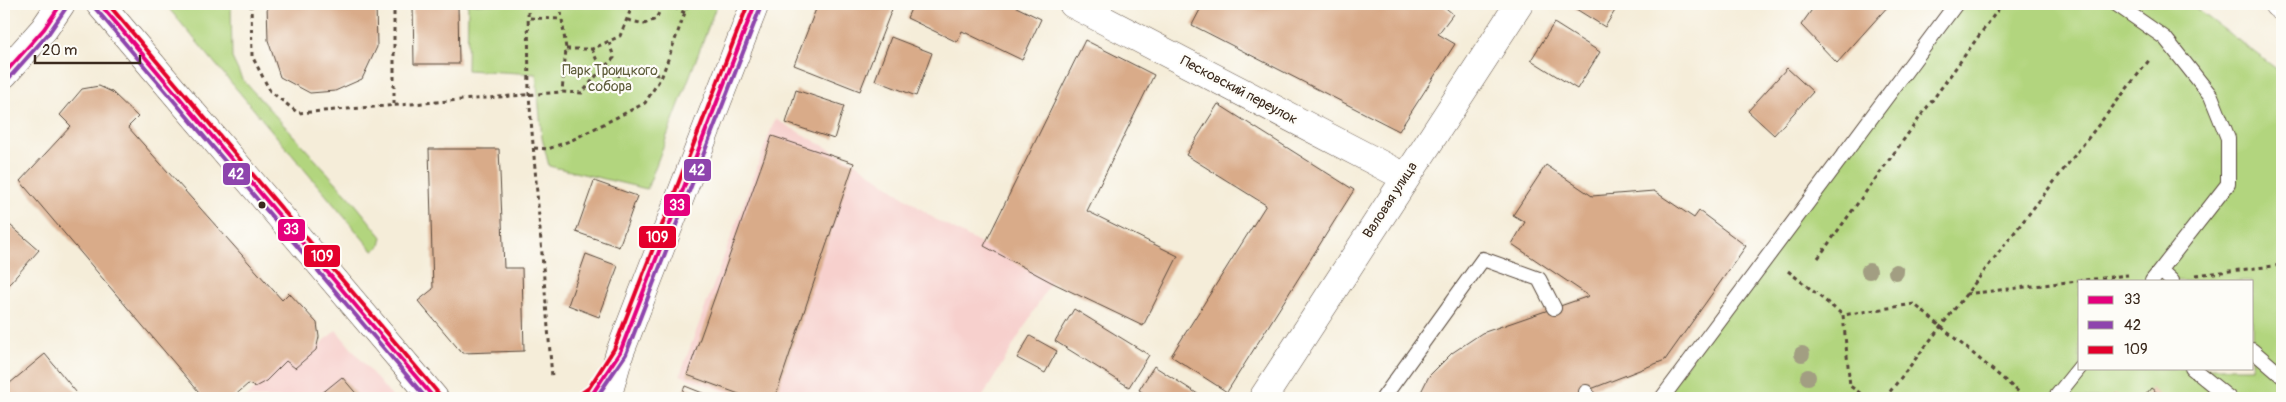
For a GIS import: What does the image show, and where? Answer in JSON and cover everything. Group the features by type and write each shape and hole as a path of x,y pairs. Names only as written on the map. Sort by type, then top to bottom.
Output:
{"street":[{"path":"4,74 44,29 62,4"},
{"path":"100,4 434,398"},
{"path":"607,398 620,352 755,4"},
{"name":"Песковский переулок","path":"1073,4 1405,177"},
{"name":"Валовая улица","path":"1263,398 1519,4"},
{"path":"2278,4 2282,7"},
{"path":"585,398 593,393 620,352"}],"lane":[{"path":"1662,398 1956,4"},
{"path":"2116,4 2165,38 2211,96 2228,138 2228,184 2156,276 2169,280"},
{"path":"1383,398 1483,259 1539,279 1554,308"},
{"path":"2254,352 2282,376"},
{"path":"2055,398 2078,369"},
{"path":"2194,370 2229,398"}],"path":[{"path":"251,4 252,56 270,91 298,112 394,107 530,94 582,93 614,58 610,42"},
{"path":"394,4 394,107"},
{"path":"528,4 530,18 530,94 552,377"},
{"path":"560,4 566,49 562,92"},
{"path":"566,49 592,49 620,36 633,4"},
{"path":"628,20 644,24 656,18 665,4 685,13"},
{"path":"534,148 548,149 572,140 645,103 662,76 688,4"},
{"path":"1818,258 2002,4"},
{"path":"530,18 562,19"},
{"path":"1886,398 2165,38"},
{"path":"592,49 601,70"},
{"path":"601,70 621,76 640,70 662,76"},
{"path":"1768,256 1843,315 1850,386 1867,398"},
{"path":"2114,280 2198,275 2282,265"},
{"path":"1966,294 2078,283"},
{"path":"1843,315 1914,304 2026,398"}],"shaded area":[{"path":"775,119 862,167 935,219 1051,282 982,398 744,398 680,375"},
{"path":"336,330 393,398 245,398 286,361 295,368"}],"green space":[{"path":"165,4 231,4 232,58 242,79 352,200 382,237 380,246 373,251"},
{"name":"Парк Троицкого собора","path":"468,4 717,4 647,189 549,166 542,138 536,74 467,70"},
{"path":"1956,4 2190,4 2282,73 2282,398 1662,398"}],"building":[{"path":"267,4 376,4 377,47 362,79 335,91 310,93 280,77 268,40"},
{"path":"413,4 458,4 459,64 414,64"},
{"path":"818,4 894,4 860,91 794,65"},
{"path":"913,4 1010,4 1041,19 1022,60 962,31 957,42 907,18"},
{"path":"1203,4 1441,4 1453,14 1438,34 1455,44 1399,131 1192,25"},
{"path":"1568,4 1619,4 1605,27"},
{"path":"1816,4 1890,4 1837,63 1801,25"},
{"path":"1554,23 1600,52 1577,89 1531,60"},
{"path":"891,37 932,53 916,96 875,80"},
{"path":"1085,40 1154,75 1087,211 1178,256 1143,326 1051,282 984,246"},
{"path":"1787,68 1813,92 1774,135 1748,111"},
{"path":"99,86 112,92 138,117 128,127 282,300 289,293 317,323 319,337 316,350 295,368 286,361 266,381 255,387 248,384 232,398 204,398 20,181 71,126 60,115 82,89"},
{"path":"796,90 844,106 834,139 786,123"},
{"path":"1218,104 1354,190 1227,392 1171,356 1266,205 1186,155"},
{"path":"772,136 854,163 775,398 750,398 687,375"},
{"path":"429,149 499,149 504,268 522,268 524,351 462,353 418,301 433,289"},
{"path":"1546,165 1592,196 1654,191 1694,218 1699,211 1746,246 1665,360 1568,398 1418,398 1429,376 1452,353 1482,333 1589,296 1512,244 1525,222 1513,215"},
{"path":"594,181 637,196 619,247 576,232"},
{"path":"4,220 39,250 4,290"},
{"path":"586,254 618,266 599,317 568,305"},
{"path":"1074,309 1149,355 1129,387 1055,341"},
{"path":"1030,336 1057,351 1045,373 1017,358"},
{"path":"45,354 81,398 4,398 4,388"},
{"path":"1154,366 1204,398 1152,398 1139,390"},
{"path":"342,377 360,398 316,398"},
{"path":"685,386 715,398 680,398"},
{"path":"2151,388 2164,398 2143,398"},
{"path":"2115,393 2122,398 2111,398"}],"transit line":[{"name":"33","path":"4,74 44,29 61,4"},
{"name":"33","path":"100,4 434,398"},
{"name":"109","path":"108,4 439,394"},
{"name":"109","path":"582,393 589,388 614,349 748,4"},
{"name":"33","path":"585,398 593,393 620,352 755,4"},
{"name":"42","path":"596,398 626,354 761,6"},
{"name":"42","path":"9,78 49,33 66,8"},
{"name":"42","path":"95,8 426,398"}]}
